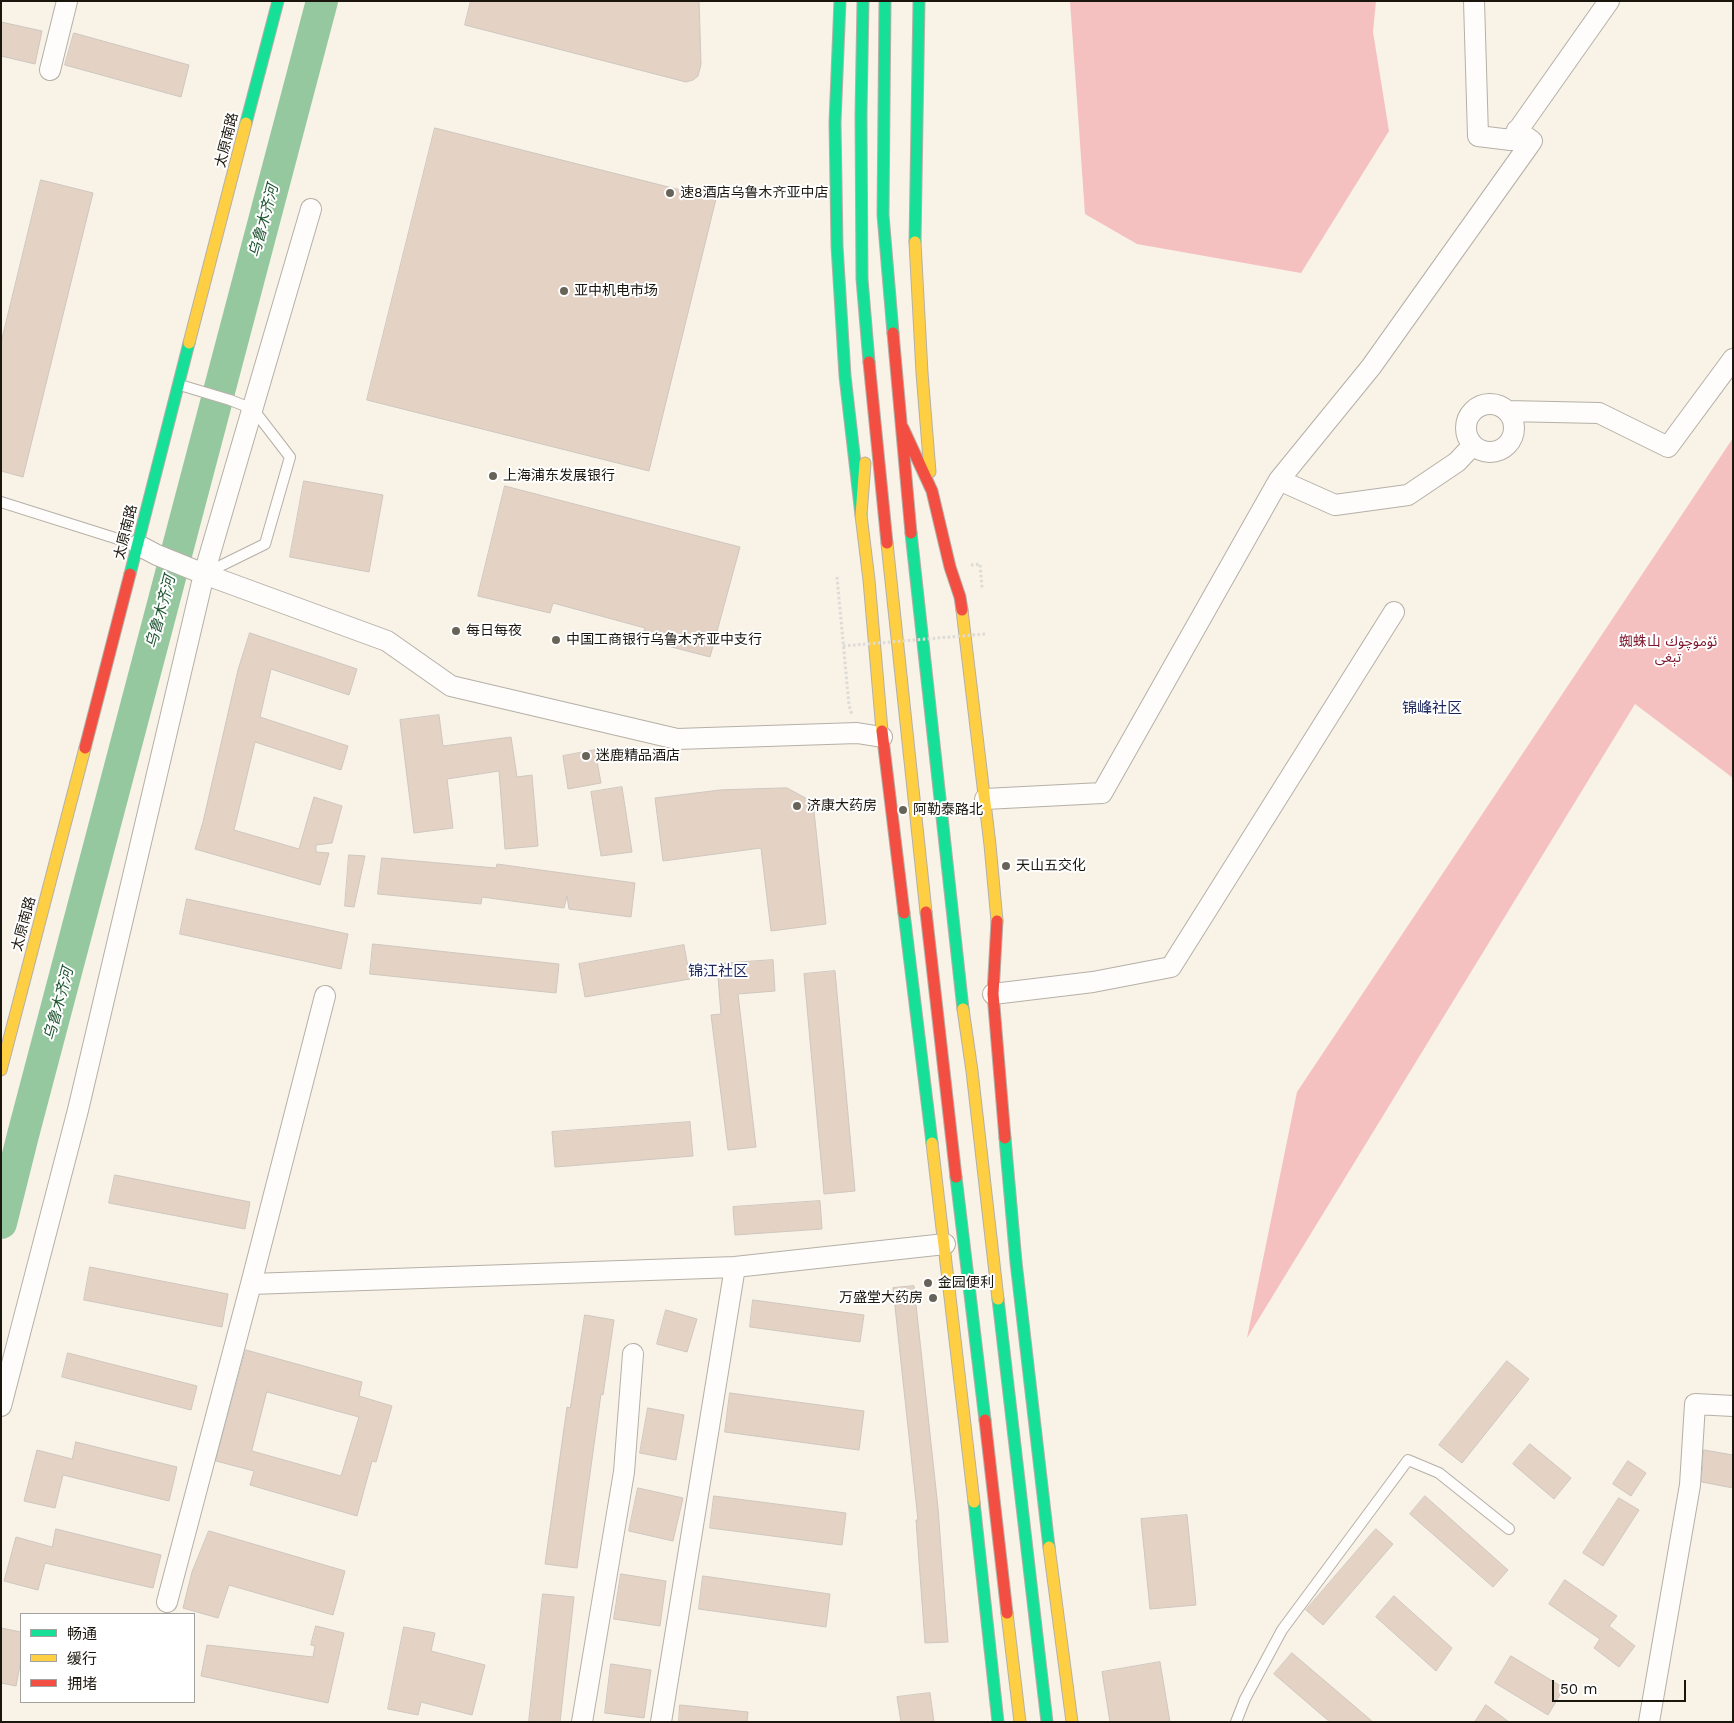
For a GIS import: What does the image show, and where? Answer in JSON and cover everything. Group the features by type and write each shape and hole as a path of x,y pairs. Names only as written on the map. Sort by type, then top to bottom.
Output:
{"main road":[{"name":"太原南路","path":"1,1070 127,541 179,385 278,1"},
{"path":"840,1 835,122 836,246 845,376 869,580 882,737 945,1244 998,1722"},
{"path":"863,1 861,115 862,279 884,528 910,748 938,1021 1020,1721"},
{"path":"885,1 883,215 900,423 961,996 972,1071 1047,1722"},
{"path":"919,1 915,255 932,491 950,567 960,597 985,799 997,918 993,994 1016,1262 1048,1543 1072,1722"},
{"path":"861,515 872,389"},
{"path":"900,423 932,491"}],"street":[{"path":"50,70 67,1"},
{"path":"1474,1 1478,136 1511,140 1609,1"},
{"path":"985,799 1102,793 1279,480 1371,367 1532,141 1517,130"},
{"path":"1,1406 78,1110 200,572 252,409 311,209"},
{"path":"1507,411 1600,413 1668,446 1733,359"},
{"path":"1494,404 1501,406 1507,411 1512,418 1514,434 1504,448 1496,452 1488,452 1480,450 1473,445 1468,439 1465,424 1472,410 1479,406 1494,404"},
{"path":"1279,480 1334,505 1408,495 1457,462 1473,445"},
{"path":"127,541 157,556 387,641 452,686 677,739 857,733 882,737"},
{"path":"993,994 1094,982 1171,968 1394,612"},
{"path":"167,1602 325,996"},
{"path":"251,1284 735,1268 945,1244"},
{"path":"662,1722 735,1268"},
{"path":"582,1722 624,1472 633,1354"},
{"path":"1649,1722 1690,1485 1695,1404 1733,1406"}],"lane":[{"path":"179,385 230,400 252,409 290,457 265,544 200,572"},
{"path":"1,502 127,541"},
{"path":"1236,1722 1245,1699 1282,1630 1408,1460 1439,1473 1509,1529"}],"path":[{"path":"837,577 849,705"},
{"path":"843,646 985,634"}],"green space":[{"path":"1070,1 1376,1 1373,32 1389,131 1301,273 1137,244 1085,214"},
{"name":"蜘蛛山 ئۆمۈچۈك تېغى","path":"1733,438 1733,778 1635,704 1247,1338 1297,1092"}],"building":[{"path":"471,1 699,1 701,64 698,76 686,82 465,25"},
{"path":"1,22 42,31 35,64 1,56"},
{"path":"74,33 189,65 181,97 65,65"},
{"path":"435,128 716,199 649,471 367,400"},
{"path":"41,180 93,193 23,477 1,471 1,343"},
{"path":"304,481 383,495 369,572 290,557"},
{"path":"505,486 740,547 710,657 641,639 645,628 553,603 550,613 478,596"},
{"path":"250,633 357,669 349,695 271,669 260,717 348,746 341,770 255,742 234,830 299,849 314,797 342,806 332,843 316,845 316,852 329,853 320,885 195,849 238,670"},
{"path":"439,715 443,746 511,737 517,777 532,775 538,846 505,849 499,771 447,779 453,828 414,833 400,720"},
{"path":"595,750 601,783 568,789 563,756"},
{"path":"622,787 632,852 601,856 591,792"},
{"path":"787,788 813,802 826,924 771,931 761,848 663,861 655,798 720,790"},
{"path":"349,855 365,856 354,907 345,906"},
{"path":"382,858 496,868 497,864 635,883 631,917 569,909 567,896 564,908 482,897 481,904 378,894"},
{"path":"187,899 348,934 341,969 180,934"},
{"path":"373,944 559,964 556,993 370,974"},
{"path":"684,945 690,979 585,997 579,964"},
{"path":"773,960 775,991 738,994 756,1147 728,1150 711,1015 721,1014 717,964"},
{"path":"835,971 855,1191 824,1194 804,974"},
{"path":"690,1122 693,1156 555,1167 552,1132"},
{"path":"115,1175 250,1202 245,1229 109,1203"},
{"path":"820,1201 822,1229 735,1235 733,1207"},
{"path":"90,1267 228,1294 222,1327 84,1300"},
{"path":"914,1286 938,1508 948,1642 925,1643 916,1520 918,1520 893,1288"},
{"path":"753,1300 864,1315 860,1342 750,1327"},
{"path":"666,1310 697,1319 687,1352 657,1344"},
{"path":"585,1315 614,1320 603,1395 601,1394 577,1568 545,1564 567,1407 570,1408"},
{"path":"246,1350 362,1382 359,1396 392,1406 376,1462 372,1461 357,1516 250,1485 254,1471 216,1461","holes":["267,1392 359,1417 341,1476 252,1451"]},
{"path":"68,1353 197,1386 191,1410 62,1377"},
{"path":"1507,1361 1529,1379 1462,1463 1439,1445"},
{"path":"730,1393 864,1411 859,1450 725,1432"},
{"path":"648,1408 684,1415 676,1460 640,1453"},
{"path":"76,1442 177,1467 169,1501 63,1475 55,1508 24,1501 37,1450 72,1459"},
{"path":"1530,1444 1571,1478 1554,1499 1513,1464"},
{"path":"1704,1450 1733,1455 1733,1488 1702,1482"},
{"path":"1628,1461 1646,1473 1631,1496 1613,1484"},
{"path":"638,1488 683,1498 673,1541 629,1531"},
{"path":"714,1496 846,1513 842,1545 710,1528"},
{"path":"1425,1496 1508,1570 1493,1587 1410,1514"},
{"path":"1619,1498 1639,1510 1603,1566 1583,1553"},
{"path":"1187,1515 1196,1605 1150,1609 1141,1519"},
{"path":"56,1529 161,1555 153,1588 45,1563 38,1590 4,1581 16,1537 52,1547"},
{"path":"1376,1529 1393,1544 1323,1625 1306,1610"},
{"path":"209,1531 345,1571 333,1615 229,1585 218,1618 183,1608 192,1572"},
{"path":"621,1574 666,1581 660,1626 614,1619"},
{"path":"703,1576 830,1594 826,1627 699,1609"},
{"path":"1565,1580 1617,1616 1609,1626 1635,1646 1619,1667 1594,1648 1600,1639 1549,1604"},
{"path":"543,1594 574,1597 560,1722 529,1722"},
{"path":"1394,1596 1452,1648 1436,1671 1376,1617"},
{"path":"316,1626 344,1633 328,1703 201,1676 207,1645 313,1657 315,1646 311,1645"},
{"path":"404,1627 435,1633 431,1651 485,1665 472,1715 421,1702 418,1715 388,1709"},
{"path":"1,1628 20,1632 20,1665 16,1686 1,1683"},
{"path":"1292,1653 1373,1722 1330,1722 1274,1674"},
{"path":"1511,1656 1564,1688 1548,1715 1495,1683"},
{"path":"1160,1662 1170,1722 1110,1722 1102,1672"},
{"path":"611,1664 651,1670 644,1718 605,1713"},
{"path":"930,1693 934,1722 901,1722 897,1697"},
{"path":"680,1705 748,1712 747,1722 679,1722"},
{"path":"1486,1705 1509,1722 1475,1722"}],"waterway":[{"name":"乌鲁木齐河","path":"1,1223 322,1"}],"traffic: fast":[{"path":"246,123 278,1"},
{"path":"840,1 835,122 837,246 845,376 861,515"},
{"path":"863,1 861,115 862,279 869,362"},
{"path":"885,1 883,215 893,333"},
{"path":"915,242 919,1"},
{"path":"130,574 189,343"},
{"path":"911,533 963,1009"},
{"path":"904,913 932,1143"},
{"path":"1005,1138 1016,1262 1049,1547"},
{"path":"956,1177 985,1420"},
{"path":"998,1299 1047,1722"},
{"path":"974,1502 998,1722"}],"traffic: slow":[{"path":"189,343 246,123"},
{"path":"915,242 922,373 930,472"},
{"path":"861,515 865,463"},
{"path":"861,515 869,580 882,731"},
{"path":"887,543 926,912"},
{"path":"962,610 990,845 997,921"},
{"path":"1,1070 85,748"},
{"path":"963,1009 972,1071 998,1299"},
{"path":"932,1143 974,1502"},
{"path":"1049,1547 1072,1722"},
{"path":"1007,1613 1020,1722"}],"traffic: jam":[{"path":"893,333 911,533"},
{"path":"869,362 887,543"},
{"path":"903,428 932,491 962,610"},
{"path":"85,748 130,574"},
{"path":"882,731 904,913"},
{"path":"926,912 956,1177"},
{"path":"997,921 993,994 1005,1138"},
{"path":"985,1420 1007,1613"}],"place":[{"name":"速8酒店乌鲁木齐亚中店","path":"670,193"},
{"name":"亚中机电市场","path":"564,291"},
{"name":"上海浦东发展银行","path":"493,476"},
{"name":"每日每夜","path":"456,631"},
{"name":"中国工商银行乌鲁木齐亚中支行","path":"556,640"},
{"name":"迷鹿精品酒店","path":"586,756"},
{"name":"济康大药房","path":"797,806"},
{"name":"阿勒泰路北","path":"903,810"},
{"name":"天山五交化","path":"1006,866"},
{"name":"金园便利","path":"928,1283"},
{"name":"万盛堂大药房","path":"933,1298"}],"district":[{"name":"锦峰社区","path":"1432,709"},
{"name":"锦江社区","path":"718,972"}]}
